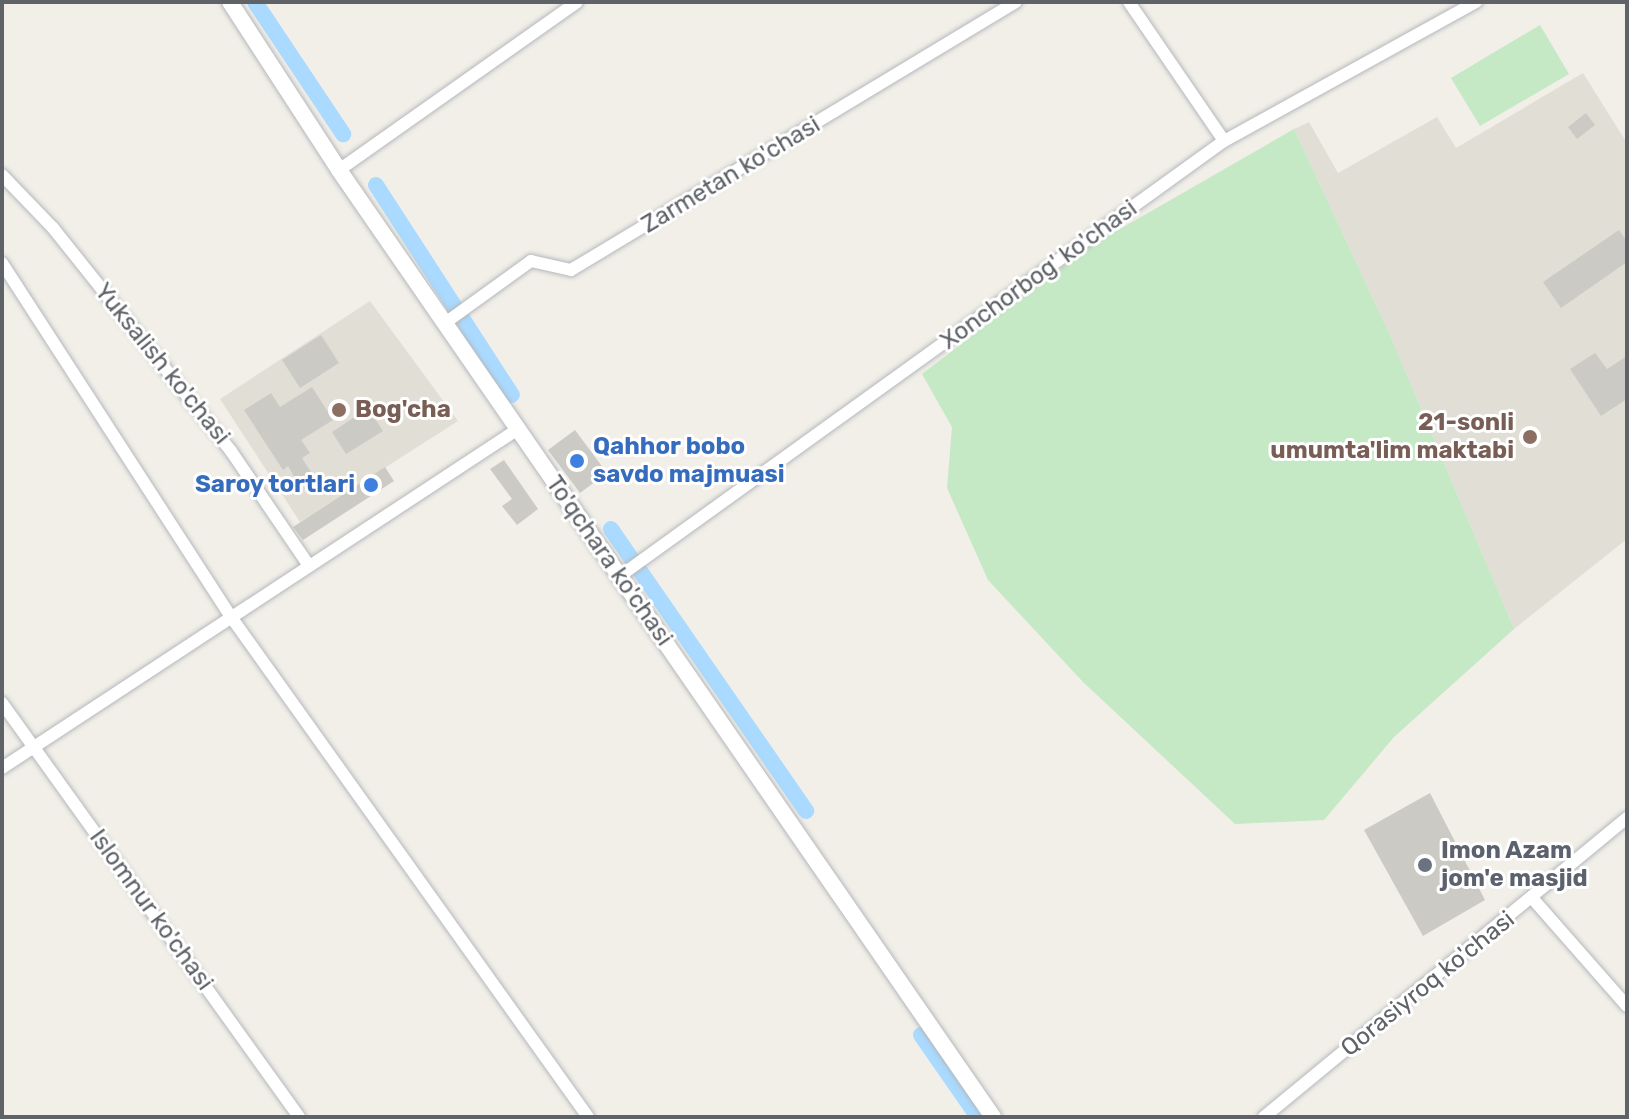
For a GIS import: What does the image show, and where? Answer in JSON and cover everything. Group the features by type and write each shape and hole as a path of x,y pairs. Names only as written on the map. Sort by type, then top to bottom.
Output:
{"street":[{"name":"To'qchara ko'chasi","path":"230,2 339,170 993,1117"},
{"path":"339,170 577,2"},
{"name":"Zarmetan ko'chasi","path":"445,323 531,261 571,270 1016,2"},
{"path":"1129,2 1224,141"},
{"name":"Xonchorbog' ko'chasi","path":"620,576 1224,141 1476,2"},
{"name":"Yuksalish ko'chasi","path":"2,175 53,228 231,451 307,563"},
{"path":"2,263 229,614 588,1117"},
{"path":"2,768 229,614 518,429"},
{"name":"Islomnur ko'chasi","path":"2,703 299,1117"},
{"name":"Qorasiyroq ko'chasi","path":"1264,1117 1533,899 1627,818"},
{"path":"1533,899 1627,1006"}],"shaded area":[{"name":"21-sonli umumta'lim maktabi","path":"1583,73 1627,143 1627,539 1514,629 1390,335 1294,129 1309,122 1338,173 1437,117 1456,148"},
{"name":"Bog'cha","path":"370,301 458,421 300,522 220,399"}],"green space":[{"path":"1540,25 1569,74 1480,126 1451,78"},
{"path":"1294,129 1390,335 1514,629 1394,737 1324,820 1235,824 1083,682 988,580 947,488 952,427 922,374 1087,248"}],"building":[{"path":"1586,113 1595,125 1577,139 1568,127"},
{"path":"1619,230 1627,242 1627,262 1561,308 1543,282"},
{"path":"321,335 339,363 300,388 282,360"},
{"path":"1595,353 1607,369 1627,356 1627,399 1601,416 1570,369"},
{"path":"312,387 333,420 301,440 310,453 302,458 312,474 298,483 288,466 283,470 244,410 271,393 280,407"},
{"path":"368,408 383,431 346,454 332,432"},
{"name":"Qahhor bobo savdo majmuasi","path":"575,430 607,473 580,493 548,450"},
{"path":"504,460 538,509 517,525 502,506 512,499 490,469"},
{"path":"385,467 394,481 303,540 293,527"},
{"name":"Imon Azam jom'e masjid","path":"1430,793 1485,900 1423,936 1364,830"}],"waterway":[{"path":"255,2 343,134"},
{"path":"376,185 512,395"},
{"path":"611,529 806,811"},
{"path":"921,1035 978,1117"}],"place":[{"name":"Bog'cha","path":"339,410"},
{"name":"21-sonli umumta'lim maktabi","path":"1530,437"},
{"name":"Qahhor bobo savdo majmuasi","path":"577,461"},
{"name":"Saroy tortlari","path":"371,485"},
{"name":"Imon Azam jom'e masjid","path":"1425,865"}]}
